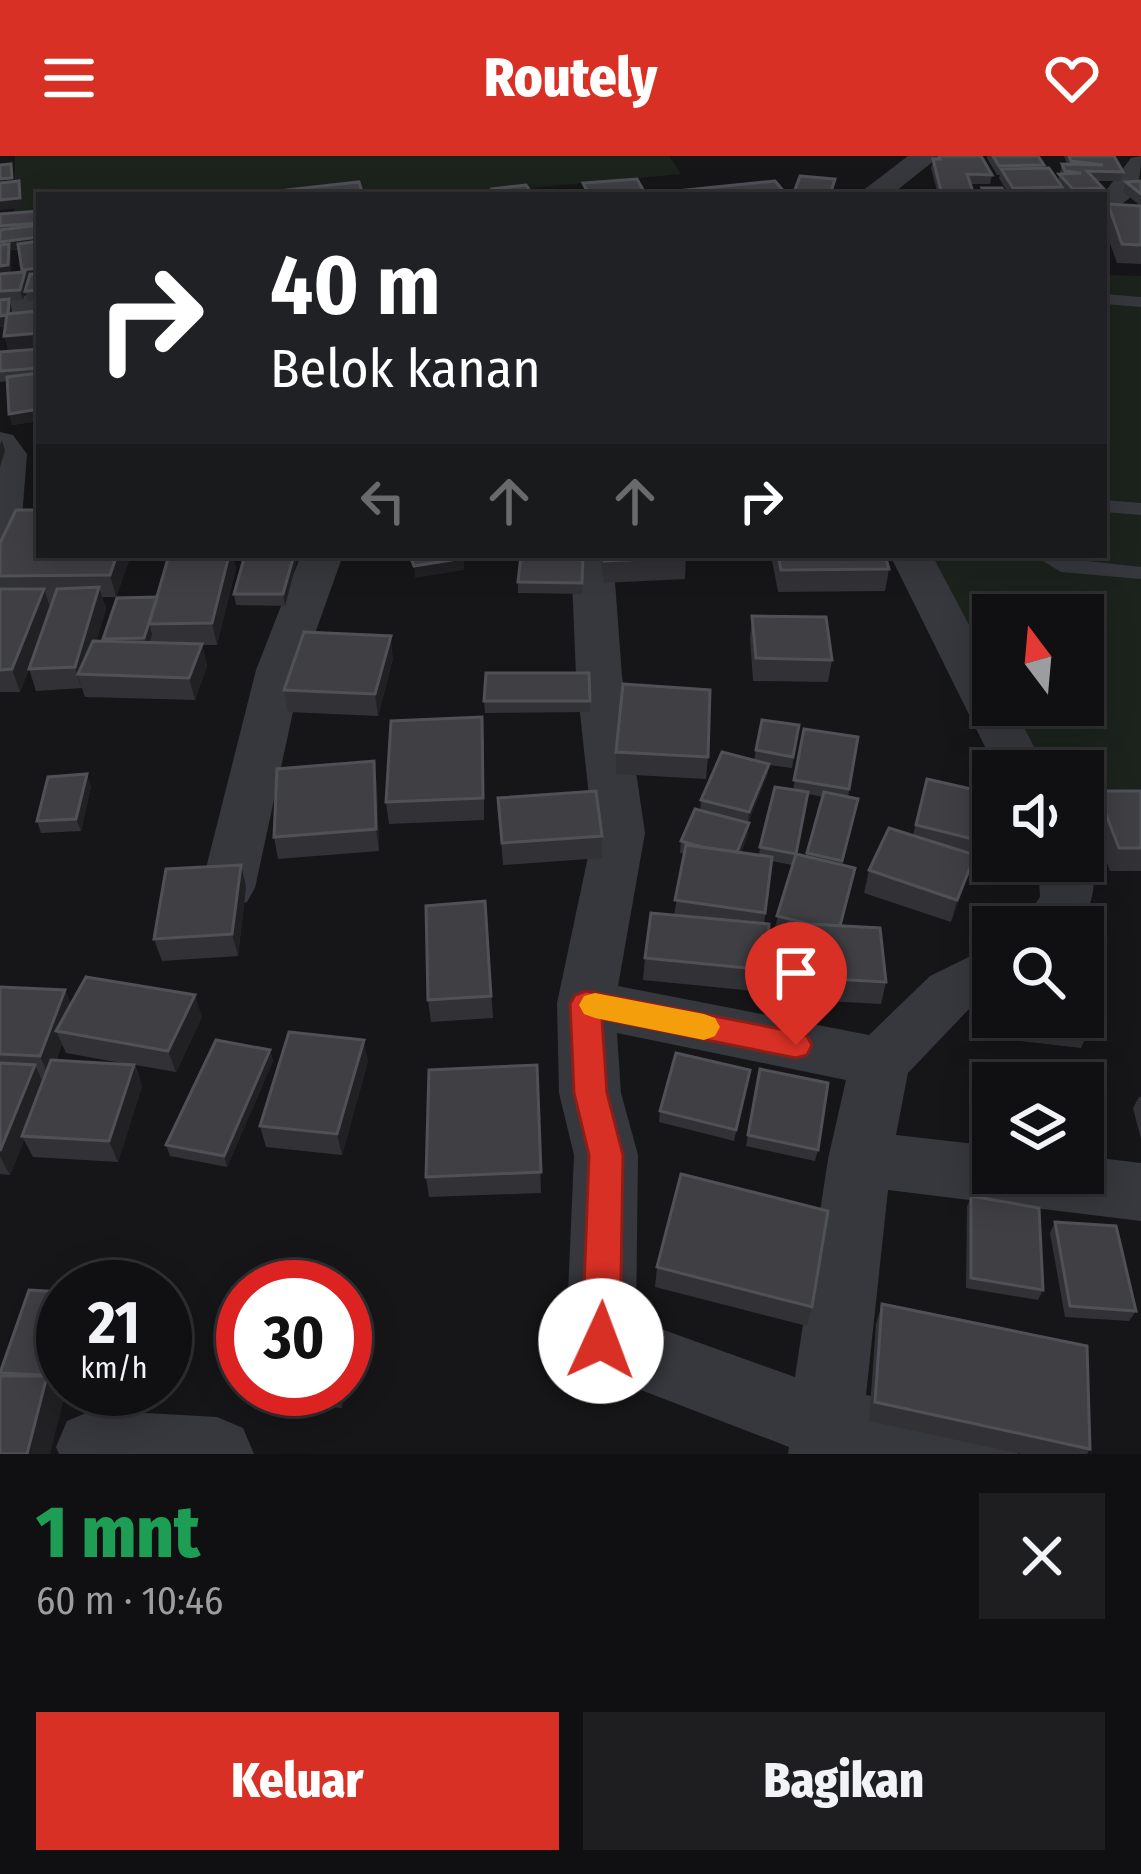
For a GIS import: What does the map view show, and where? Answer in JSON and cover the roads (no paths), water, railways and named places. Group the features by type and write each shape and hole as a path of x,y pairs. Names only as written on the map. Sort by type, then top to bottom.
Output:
{"street":[{"path":"876,192 926,156"},
{"path":"1107,201 1114,199 1141,164"},
{"path":"0,308 36,304"},
{"path":"0,443 8,454 0,531 36,525"},
{"path":"228,888 279,670 321,558"},
{"path":"592,558 599,676 619,833 586,1004 590,1093 606,1155 601,1341 825,1439 981,1454"},
{"path":"913,558 1011,750"},
{"path":"825,1439 860,1159 880,1062 950,992 972,979"},
{"path":"586,1004 880,1062"},
{"path":"860,1159 1141,1192"},
{"path":"93,1447 217,1454"}],"lane":[{"path":"1107,299 1141,302"},
{"path":"1107,506 1141,509"},
{"path":"1048,558 1061,566 1141,573"}]}
